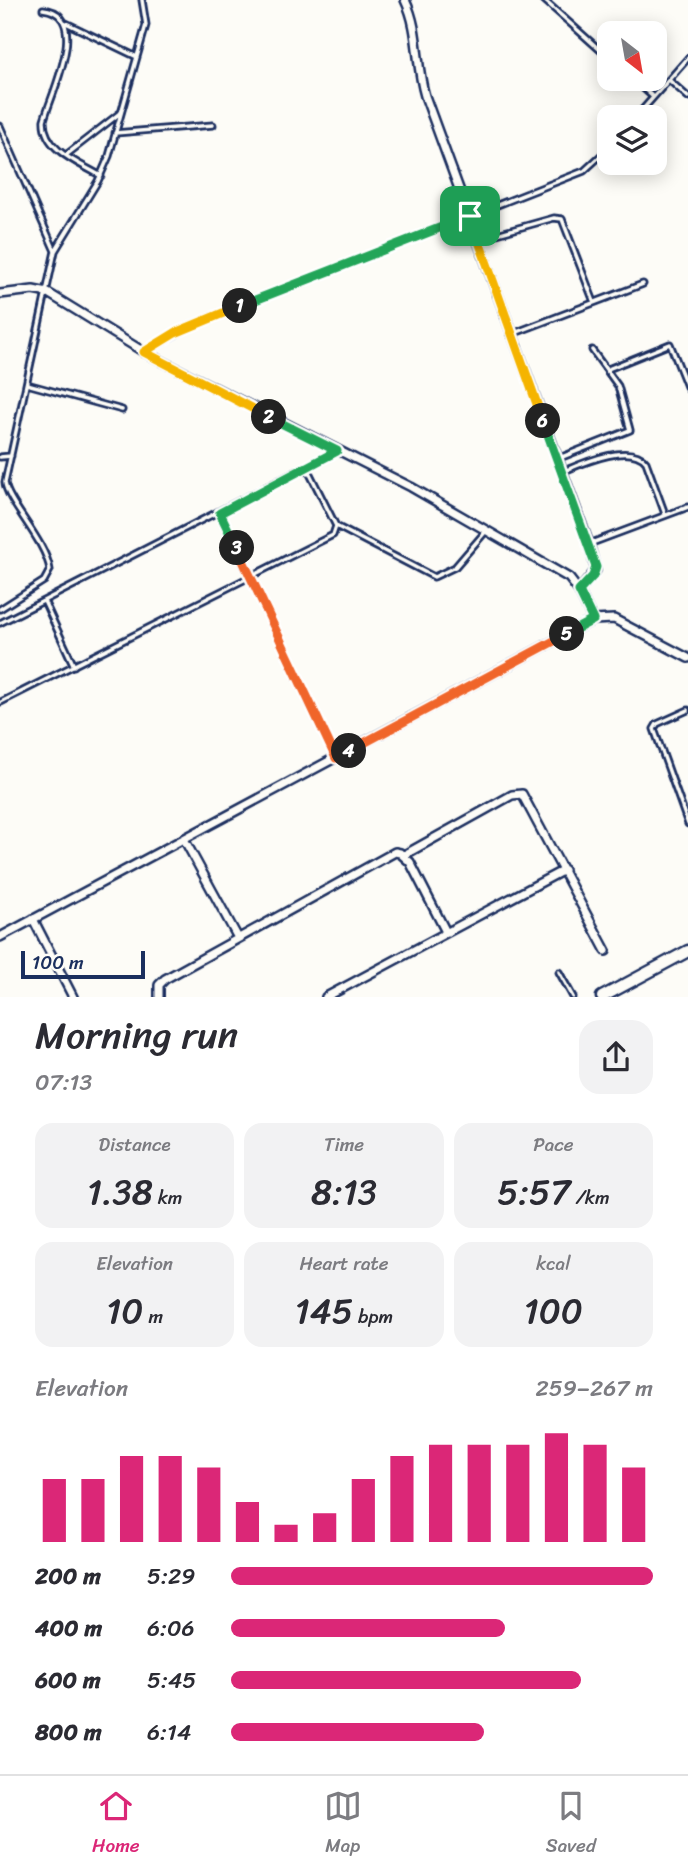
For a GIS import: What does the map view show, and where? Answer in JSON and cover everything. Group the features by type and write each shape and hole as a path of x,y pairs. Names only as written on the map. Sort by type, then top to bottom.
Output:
{"street":[{"path":"405,0 415,23 423,88 589,544 596,570 579,591"},
{"path":"0,294 33,290 48,293 144,352 411,487 569,578 579,591 593,620"},
{"path":"0,937 593,620 614,619 688,658"},
{"path":"159,997 159,985 165,979 392,853 404,855 520,793 526,798 606,951"},
{"path":"184,839 238,938"},
{"path":"404,855 446,932"},
{"path":"326,997 564,870"},
{"path":"33,919 73,997"},
{"path":"602,997 688,951"}],"lane":[{"path":"0,609 44,581 50,570 32,527 6,490 11,456 55,251 101,176 116,133 146,25 142,0"},
{"path":"545,0 597,47"},
{"path":"43,9 55,11 64,22 137,57"},
{"path":"64,22 65,55 44,127 51,144 101,176"},
{"path":"646,105 688,58"},
{"path":"668,80 688,97"},
{"path":"646,91 653,97"},
{"path":"66,155 121,111"},
{"path":"0,125 55,251"},
{"path":"116,133 213,125"},
{"path":"144,352 192,325 584,171 597,159"},
{"path":"479,239 554,218 562,219 593,302"},
{"path":"512,334 643,284"},
{"path":"608,369 670,344 688,388"},
{"path":"557,458 631,430 620,393 608,369 592,350"},
{"path":"27,384 122,410"},
{"path":"0,623 337,451"},
{"path":"562,472 608,454 640,457 646,462 665,514"},
{"path":"0,457 11,456"},
{"path":"307,468 336,526 434,577 455,567 487,530"},
{"path":"589,544 688,507"},
{"path":"220,513 336,758"},
{"path":"1,702 333,535 336,526"},
{"path":"44,601 74,666"},
{"path":"688,711 663,721 654,729 688,824"},
{"path":"559,972 573,997"}],"route":[{"path":"470,216 589,544 596,572 579,591 593,620 336,758 220,513 337,451 144,352 192,325 470,216"}]}
